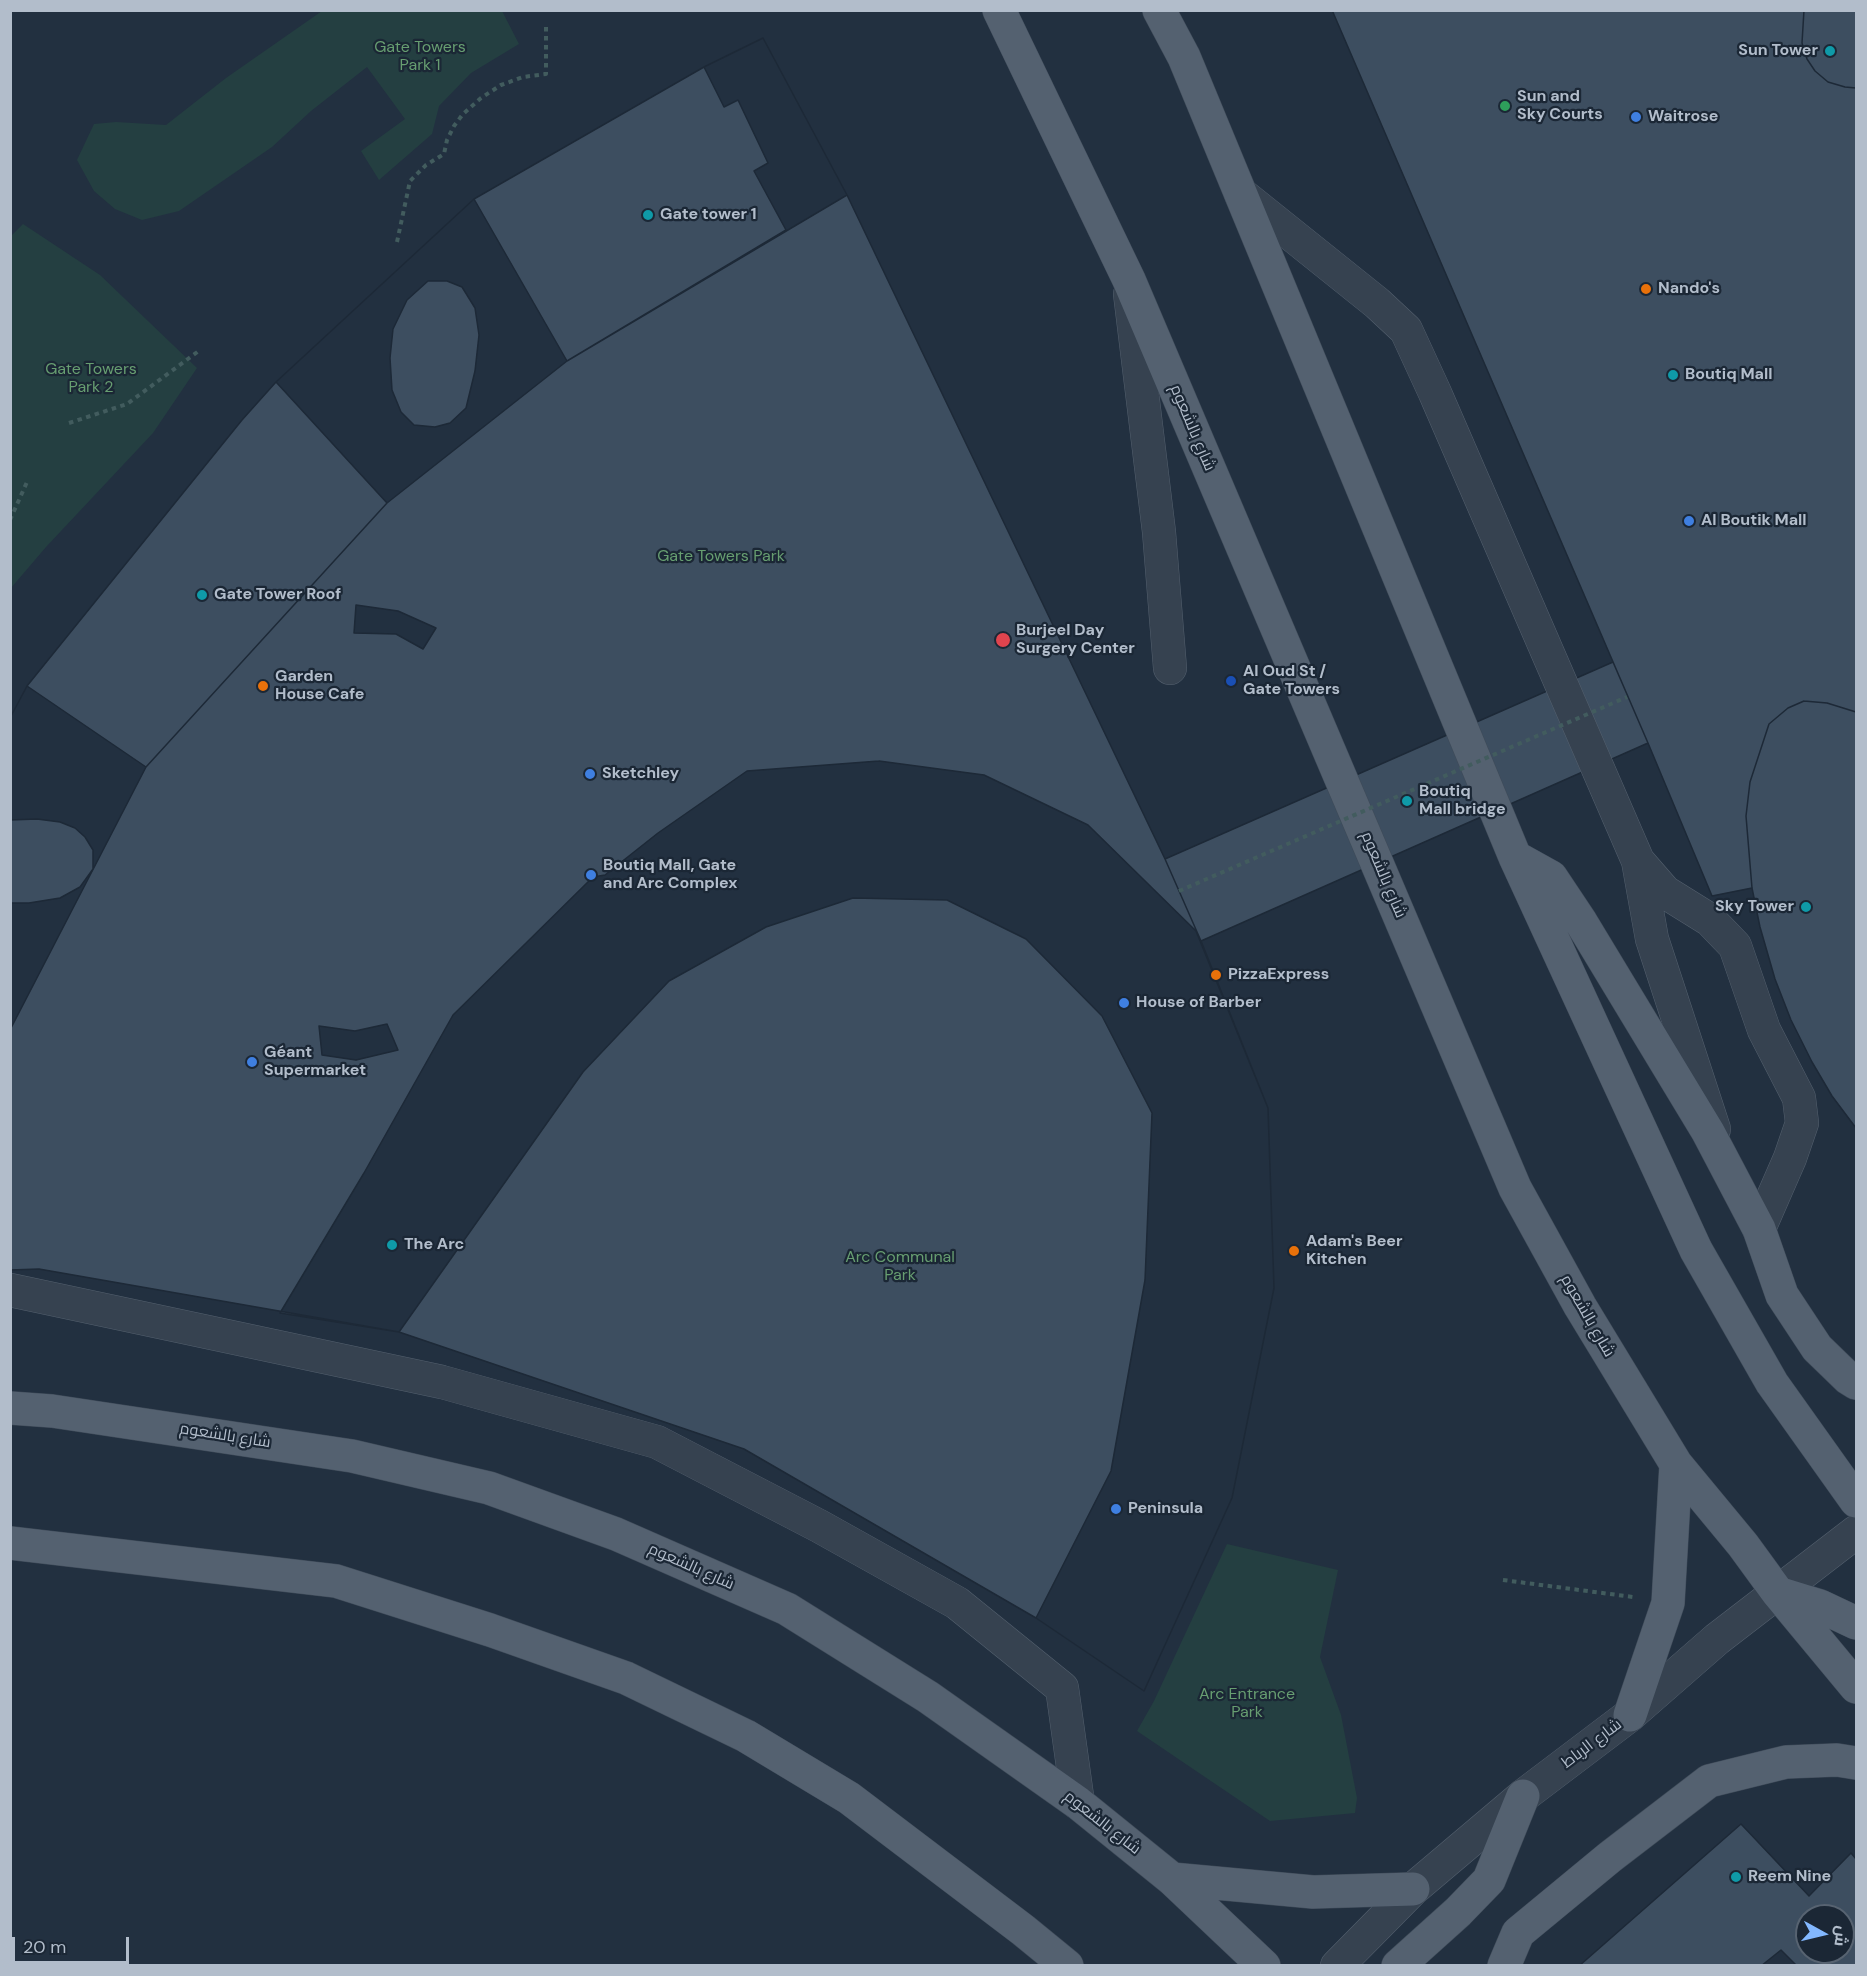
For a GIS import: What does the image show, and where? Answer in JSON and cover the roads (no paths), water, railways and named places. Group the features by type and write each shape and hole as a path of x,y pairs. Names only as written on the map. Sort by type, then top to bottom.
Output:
{"main road":[{"name":"شارع بالشعوم","path":"999,10 1129,280 1515,1188 1580,1306 1676,1464 1743,1545 1778,1593 1857,1687"},
{"path":"1159,10 1184,57 1515,857 1696,1250 1772,1383 1857,1501"},
{"path":"1515,857 1551,877 1581,922 1708,1132 1759,1229 1782,1295 1817,1348 1848,1378 1857,1383"},
{"name":"شارع بالشعوم","path":"10,1408 52,1411 352,1456 489,1488 616,1534 787,1609 928,1697 1078,1803 1172,1879 1264,1965"},
{"path":"1630,1715 1668,1603 1676,1464"},
{"path":"10,1543 336,1581 490,1630 626,1678 746,1736 849,1798 1067,1965"},
{"path":"1778,1593 1820,1606 1857,1623"},
{"path":"1504,1965 1518,1933 1610,1857 1709,1781 1786,1762 1837,1760 1857,1763"},
{"path":"1398,1965 1458,1912 1489,1880 1522,1796"},
{"path":"1172,1879 1313,1892 1413,1889"},
{"path":"1023,1930 1029,1965"}],"street":[{"path":"1241,194 1377,303 1406,330 1638,861 1652,939 1729,1173"},
{"path":"1129,280 1159,532 1170,668"},
{"path":"1638,861 1665,892 1710,920 1735,946 1764,1030 1799,1098 1802,1123 1790,1158 1759,1229"},
{"path":"10,1290 442,1382 657,1442 819,1526 957,1602 1062,1688 1078,1803"},
{"name":"شارع الرباط","path":"1337,1965 1413,1889 1522,1796 1630,1715 1718,1639 1857,1532"}],"place":[{"name":"Sun Tower","path":"1830,51"},
{"name":"Sun and Sky Courts","path":"1505,106"},
{"name":"Waitrose","path":"1636,117"},
{"name":"Gate tower 1","path":"648,215"},
{"name":"Nando's","path":"1646,289"},
{"name":"Boutiq Mall","path":"1673,375"},
{"name":"Al Boutik Mall","path":"1689,521"},
{"name":"Gate Tower Roof","path":"202,595"},
{"name":"Burjeel Day Surgery Center","path":"1003,640"},
{"name":"Al Oud St / Gate Towers","path":"1231,681"},
{"name":"Garden House Cafe","path":"263,686"},
{"name":"Sketchley","path":"590,774"},
{"name":"Boutiq Mall bridge","path":"1407,801"},
{"name":"Boutiq Mall, Gate and Arc Complex","path":"591,875"},
{"name":"Sky Tower","path":"1806,907"},
{"name":"PizzaExpress","path":"1216,975"},
{"name":"House of Barber","path":"1124,1003"},
{"name":"Géant Supermarket","path":"252,1062"},
{"name":"The Arc","path":"392,1245"},
{"name":"Adam's Beer Kitchen","path":"1294,1251"},
{"name":"Peninsula","path":"1116,1509"},
{"name":"Reem Nine","path":"1736,1877"}],"park label":[{"name":"Gate Towers Park 1","path":"420,57"},
{"name":"Gate Towers Park 2","path":"91,379"},
{"name":"Gate Towers Park","path":"721,557"},
{"name":"Arc Communal Park","path":"900,1267"},
{"name":"Arc Entrance Park","path":"1247,1704"}]}
